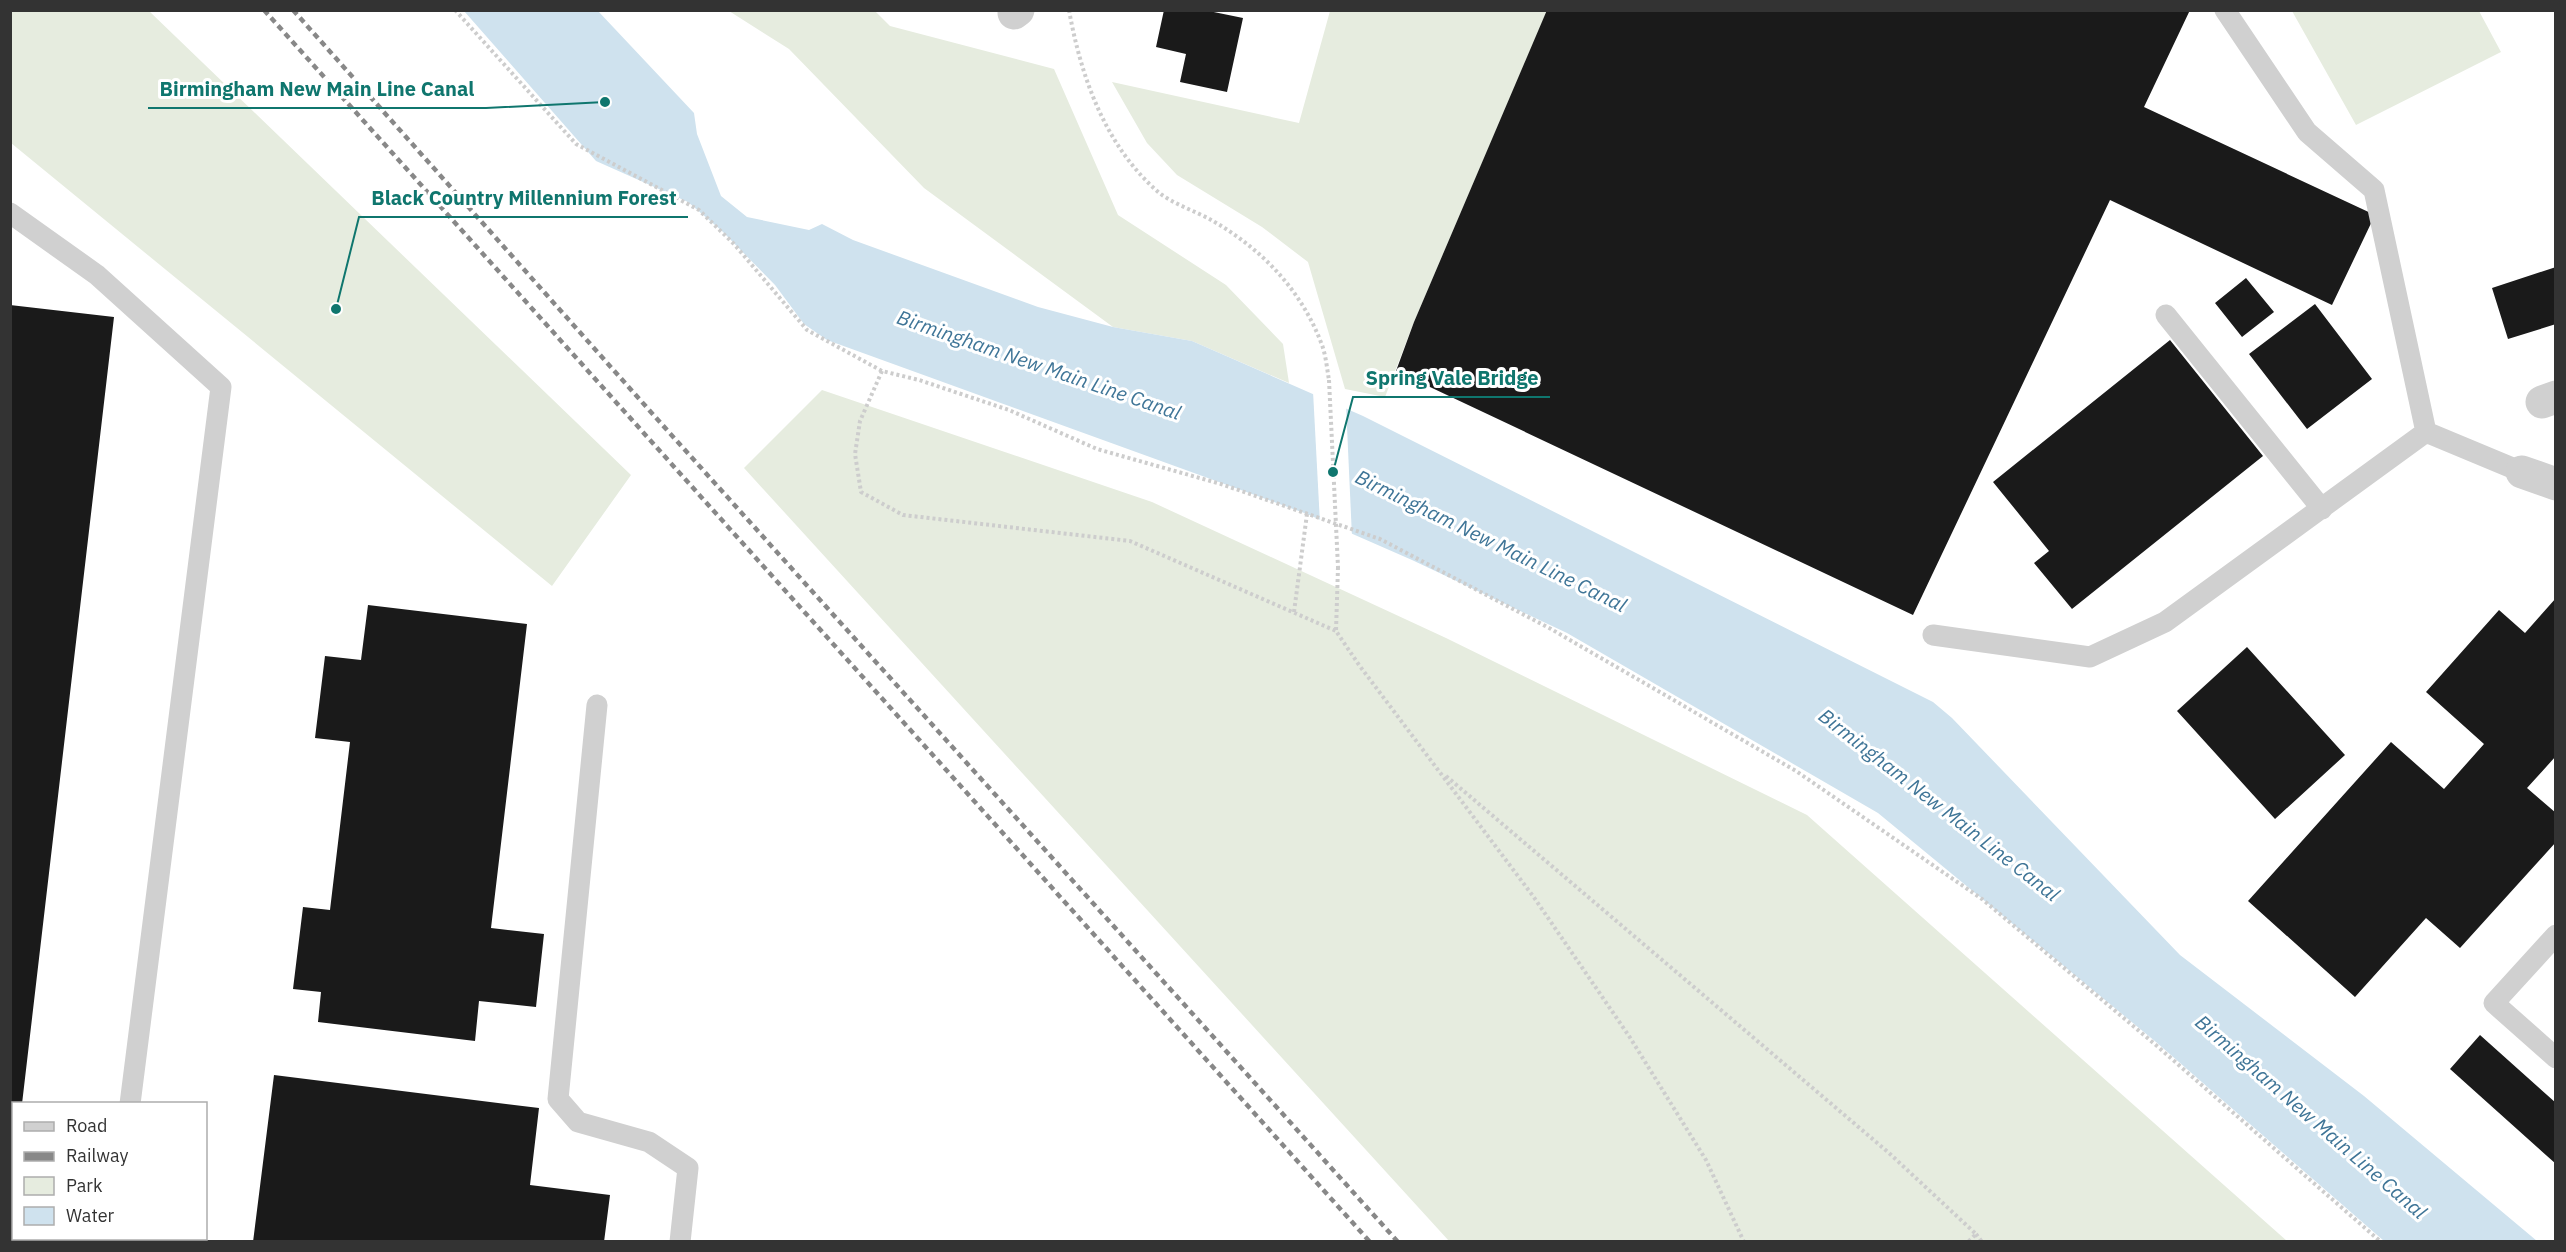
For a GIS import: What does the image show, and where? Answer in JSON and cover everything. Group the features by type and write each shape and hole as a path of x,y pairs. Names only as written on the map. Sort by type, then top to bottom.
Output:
{"street":[{"path":"2522,472 2556,484"}],"lane":[{"path":"2225,10 2307,132 2374,190 2426,432"},
{"path":"10,213 97,275 220,387 130,1102"},
{"path":"2166,315 2322,509"},
{"path":"2426,432 2522,472"},
{"path":"1934,634 2090,657 2165,622 2426,432"},
{"path":"597,705 558,1099 578,1122 649,1142 688,1168 680,1242"},
{"path":"2556,935 2494,1003 2556,1058"}],"path":[{"path":"455,10 576,144 699,210 734,244 807,330 882,371 919,380 1009,410 1097,449 1221,484 1390,544 1551,629 1796,771 1982,899 2157,1046 2381,1242"},
{"path":"1069,10 1076,48 1097,110 1122,152 1158,192 1216,222 1272,263 1298,295 1323,346 1329,380 1338,567 1336,631"},
{"path":"882,371 860,421 855,454 861,492 903,515 1130,541 1336,631 1359,665 1533,896 1629,1036 1706,1160 1744,1242"},
{"path":"1294,612 1307,514"},
{"path":"1441,772 1889,1153 1982,1242"},
{"path":"1968,1242 1976,1234"}],"green space":[{"path":"10,11 149,11 631,475 552,586 11,143"},
{"path":"729,11 875,11 890,26 1054,69 1118,215 1226,285 1283,344 1289,383 1192,341 1113,327 924,188 789,49"},
{"path":"1330,11 1547,11 1414,322 1385,397 1345,389 1308,262 1262,227 1177,175 1147,143 1112,82 1299,123"},
{"path":"2292,11 2479,11 2501,52 2356,125"},
{"path":"822,390 1152,502 1446,638 1807,815 2287,1241 1449,1241 744,468"}],"water":[{"path":"464,11 598,11 694,113 697,134 721,196 747,217 809,230 822,224 853,240 1038,307 1113,327 1192,341 1363,416 1933,702 1952,718 2180,955 2364,1096 2537,1241 2384,1241 2156,1042 1878,813 1567,633 1412,560 1307,514 827,340 804,324 775,285 722,231 688,202 596,161"}],"pier":[{"path":"1313,391 1346,405 1352,537 1320,523"}],"building":[{"path":"1164,10 1204,10 1243,18 1227,92 1180,82 1186,54 1156,47"},
{"path":"1547,10 2190,10 2144,107 2375,215 2332,305 2110,200 1913,615 1396,371 1414,322"},
{"path":"2556,267 2556,324 2508,339 2492,288"},
{"path":"2246,278 2274,312 2242,337 2215,303"},
{"path":"2315,304 2372,379 2307,429 2249,354"},
{"path":"10,305 114,317 22,1102 12,1102 12,1186"},
{"path":"2170,340 2263,456 2072,609 2034,563 2049,551 1993,482"},
{"path":"2556,598 2556,756 2527,788 2556,813 2556,842 2460,948 2426,918 2355,997 2248,901 2391,742 2444,789 2484,744 2426,692 2499,610 2525,633"},
{"path":"368,605 527,624 491,928 544,934 536,1007 479,1001 475,1041 318,1022 321,992 293,989 303,907 330,910 350,742 315,738 325,656 361,660"},
{"path":"2247,647 2345,755 2275,819 2177,711"},
{"path":"2480,1035 2556,1103 2556,1164 2450,1069"},
{"path":"274,1075 539,1108 530,1185 610,1195 604,1242 253,1242"}],"railway":[{"path":"264,10 1370,1242"},
{"path":"293,10 658,420 1398,1242"}],"place":[{"name":"Birmingham New Main Line Canal","path":"605,102"},
{"name":"Black Country Millennium Forest","path":"336,309"},
{"name":"Spring Vale Bridge","path":"1333,472"}]}
